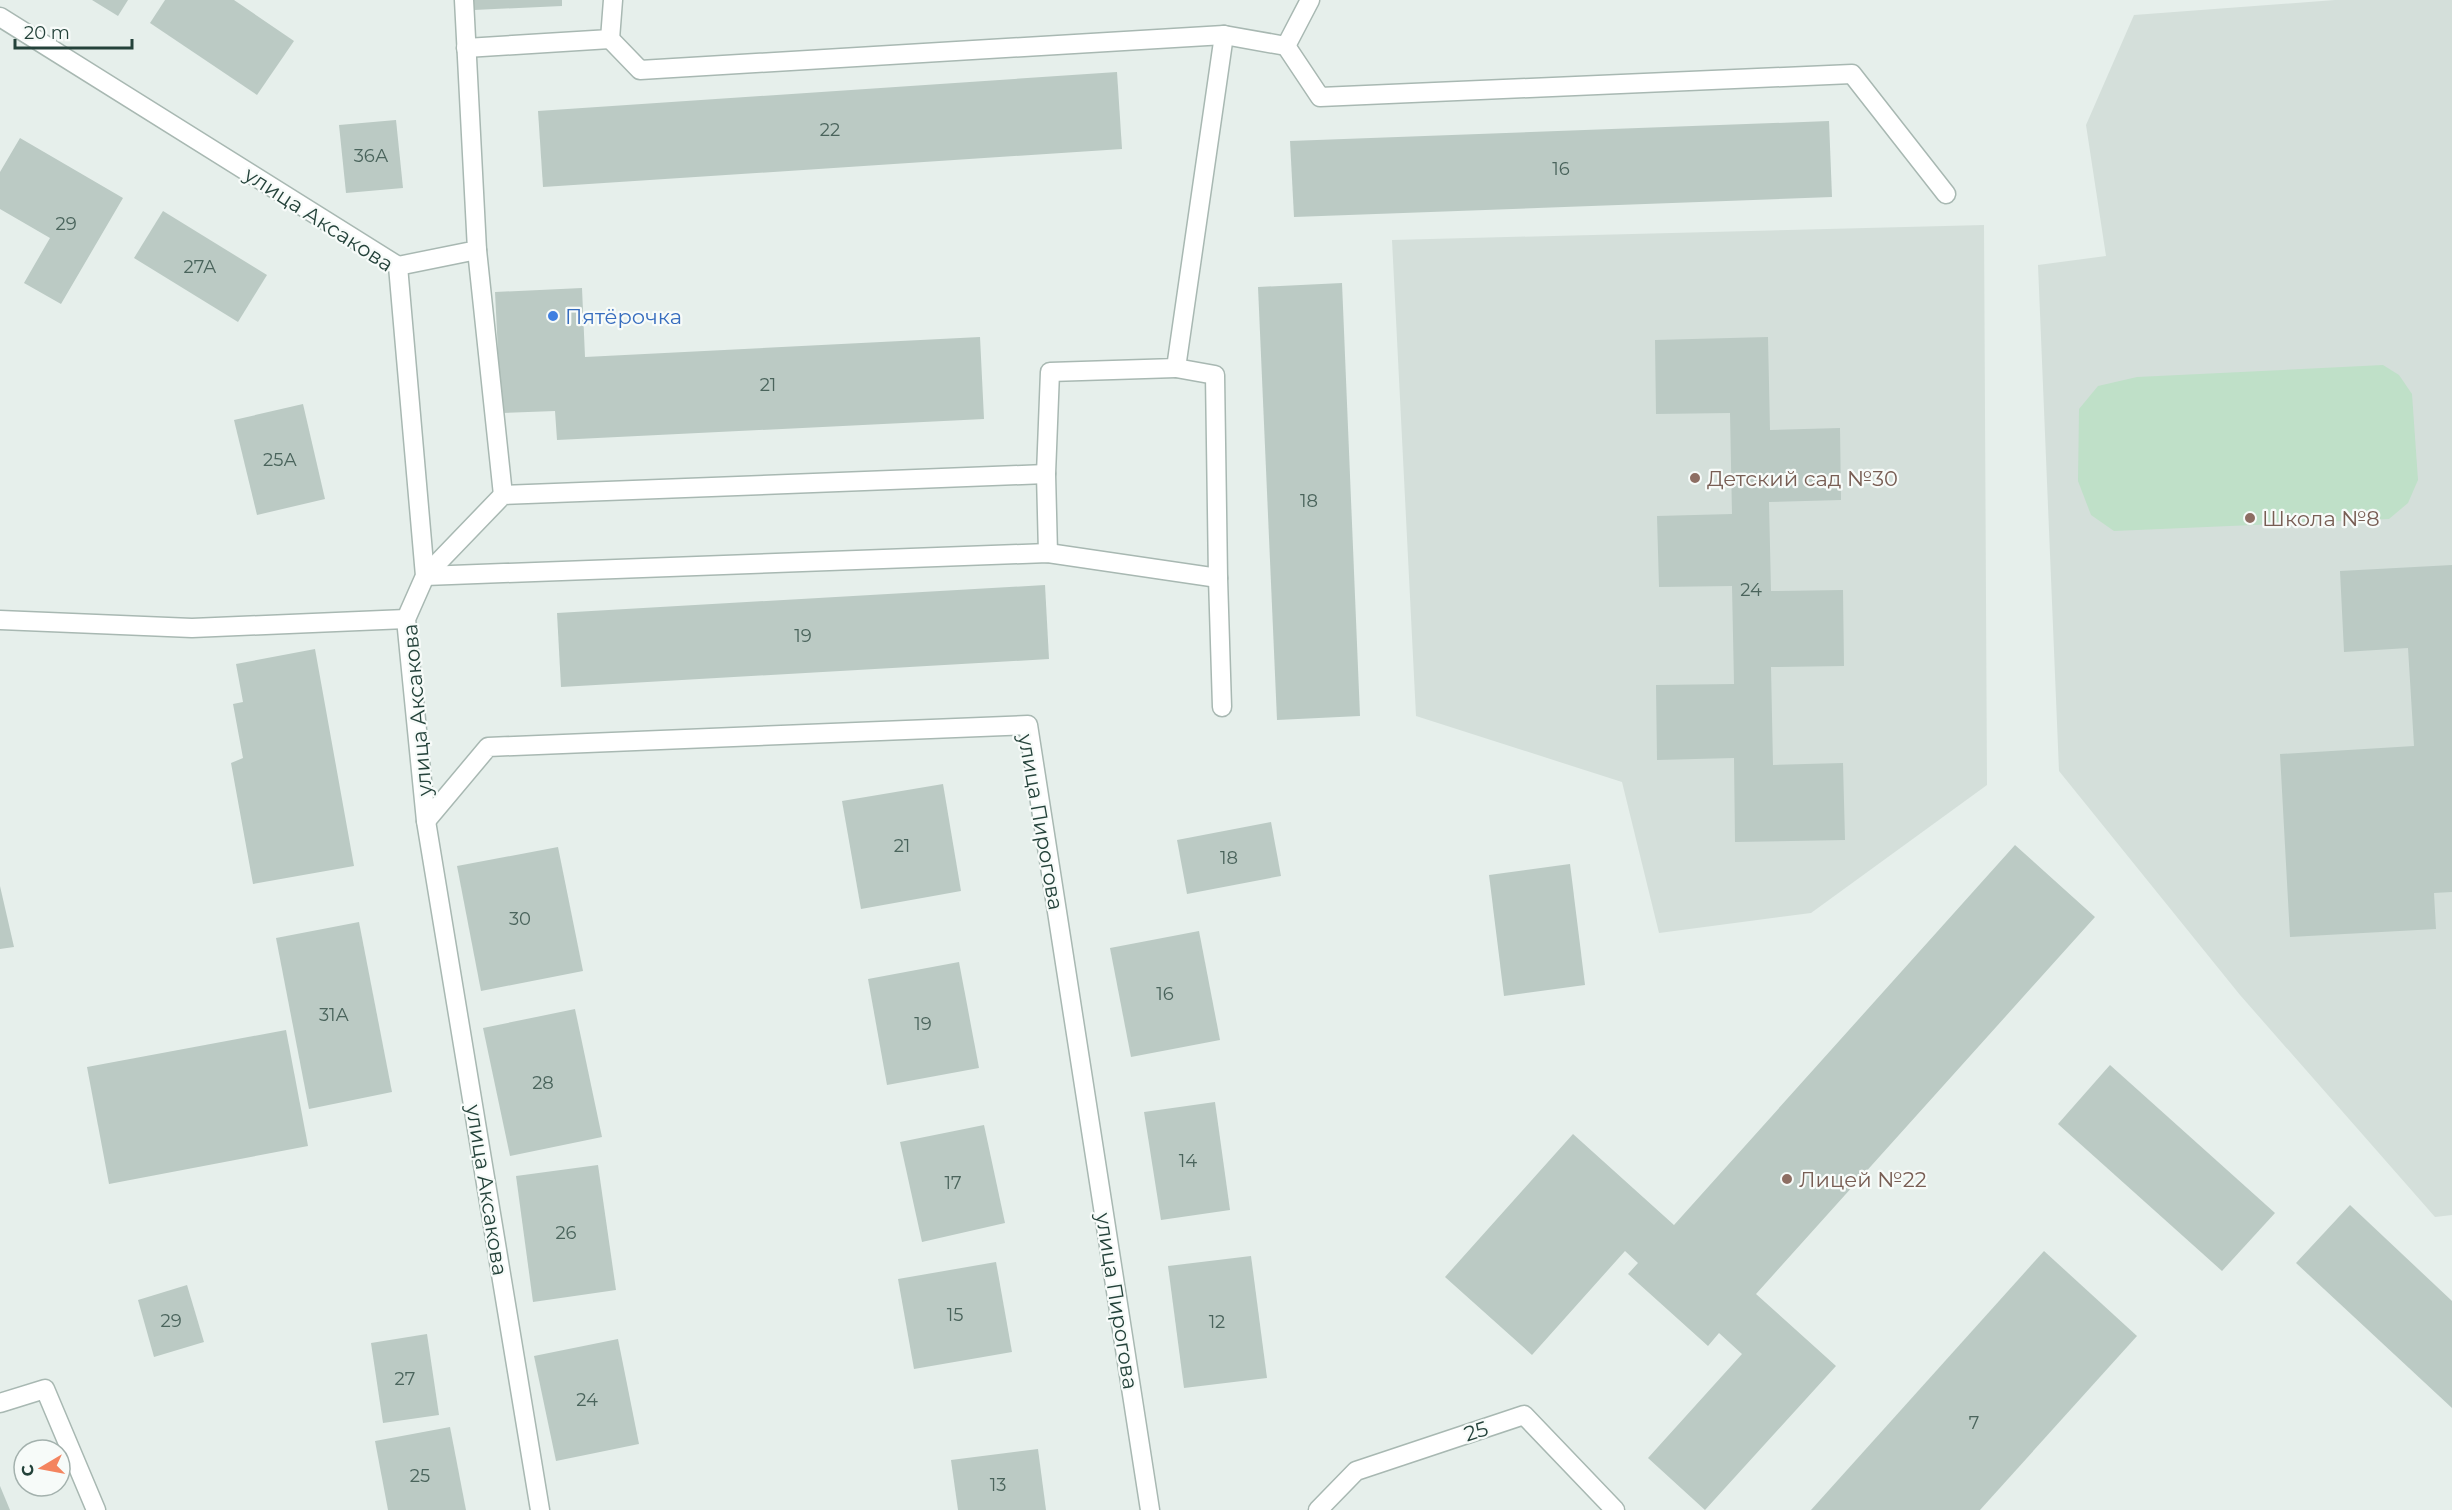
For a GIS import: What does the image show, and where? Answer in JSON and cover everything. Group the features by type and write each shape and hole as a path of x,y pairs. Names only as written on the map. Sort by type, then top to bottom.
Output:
{"street":[{"path":"464,0 477,250 503,495"},
{"path":"610,39 614,0"},
{"path":"1286,46 1310,0"},
{"name":"улица Аксакова","path":"0,17 398,266 425,576 406,619 426,821 540,1510"},
{"path":"466,48 610,39 640,70 1224,35 1286,46 1320,97 1852,74 1946,194"},
{"path":"1176,368 1224,35"},
{"path":"398,266 477,250"},
{"path":"1048,553 1046,474 1050,372 1176,368 1215,375 1222,707"},
{"path":"425,576 503,495 1046,474"},
{"path":"425,576 1048,553 1218,578"},
{"path":"0,620 192,628 406,619"},
{"name":"улица Пирогова","path":"426,821 488,747 1028,725 1149,1510"},
{"path":"0,1403 45,1389 96,1510"},
{"name":"25","path":"1318,1510 1356,1471 1524,1415 1615,1510"}],"shaded area":[{"name":"Школа №8","path":"2335,0 2452,0 2452,1215 2435,1217 2240,995 2059,771 2038,265 2106,256 2086,125 2134,15"},
{"name":"Детский сад №30","path":"1984,225 1987,785 1811,913 1659,933 1622,782 1416,716 1392,240"}],"green space":[{"path":"2383,365 2399,375 2412,394 2418,480 2408,503 2389,519 2114,531 2091,515 2078,481 2079,409 2098,386 2137,377"}],"building":[{"path":"92,0 128,0 118,16"},
{"path":"165,0 234,0 294,41 257,95 150,23"},
{"path":"473,0 562,0 562,6 474,10"},
{"path":"1117,72 1122,149 543,187 538,111"},
{"path":"396,120 403,188 346,193 339,125"},
{"path":"1829,121 1832,197 1294,217 1290,141"},
{"path":"20,138 123,198 61,304 24,283 50,238 0,209 0,172"},
{"path":"163,211 267,275 238,322 134,258"},
{"path":"1342,283 1360,716 1277,720 1258,287"},
{"path":"582,288 585,357 980,337 984,419 557,440 555,411 501,413 495,292"},
{"path":"1768,337 1770,430 1840,428 1841,500 1769,502 1771,591 1843,590 1844,666 1771,667 1773,765 1843,763 1845,840 1735,842 1734,758 1657,760 1656,685 1734,684 1732,586 1659,587 1657,516 1732,514 1730,413 1656,414 1655,340"},
{"path":"303,404 325,499 257,515 234,420"},
{"path":"2452,565 2452,892 2434,893 2436,929 2290,937 2280,754 2414,746 2408,648 2344,652 2340,571"},
{"path":"1045,585 1049,659 561,687 557,613"},
{"path":"315,649 354,866 253,884 231,763 243,758 233,704 243,702 236,664"},
{"path":"943,784 961,891 861,909 842,801"},
{"path":"1271,822 1281,876 1187,894 1177,840"},
{"name":"Лицей №22","path":"2015,845 2095,917 1756,1294 1836,1366 1705,1510 1648,1458 1742,1354 1719,1333 1708,1346 1628,1274 1638,1263 1625,1251 1532,1355 1445,1277 1573,1134 1674,1225"},
{"path":"558,847 583,971 481,991 457,866"},
{"path":"1570,864 1585,985 1504,996 1489,875"},
{"path":"0,886 14,947 0,949"},
{"path":"359,922 392,1092 309,1109 276,938"},
{"path":"1199,931 1220,1040 1131,1057 1110,948"},
{"path":"959,962 979,1068 887,1085 868,979"},
{"path":"575,1009 602,1137 510,1156 483,1028"},
{"path":"286,1030 308,1146 109,1184 87,1067"},
{"path":"2110,1065 2275,1213 2222,1271 2058,1124"},
{"path":"1215,1102 1230,1210 1161,1220 1144,1112"},
{"path":"984,1125 1005,1223 922,1242 900,1142"},
{"path":"598,1165 616,1290 533,1302 516,1176"},
{"path":"2350,1205 2452,1301 2452,1408 2296,1263"},
{"path":"2044,1251 2137,1336 1980,1510 1811,1510"},
{"path":"1251,1256 1267,1378 1184,1388 1168,1266"},
{"path":"996,1262 1012,1352 914,1369 898,1279"},
{"path":"187,1285 204,1342 154,1357 138,1300"},
{"path":"427,1334 439,1415 383,1423 371,1343"},
{"path":"618,1339 639,1444 556,1461 534,1356"},
{"path":"450,1427 466,1510 388,1510 375,1441"},
{"path":"1038,1449 1046,1510 958,1510 951,1460"},
{"path":"0,1486 10,1510 0,1510"}],"place":[{"name":"Пятёрочка","path":"553,316"},
{"name":"Детский сад №30","path":"1695,478"},
{"name":"Школа №8","path":"2250,518"},
{"name":"Лицей №22","path":"1787,1179"}]}
